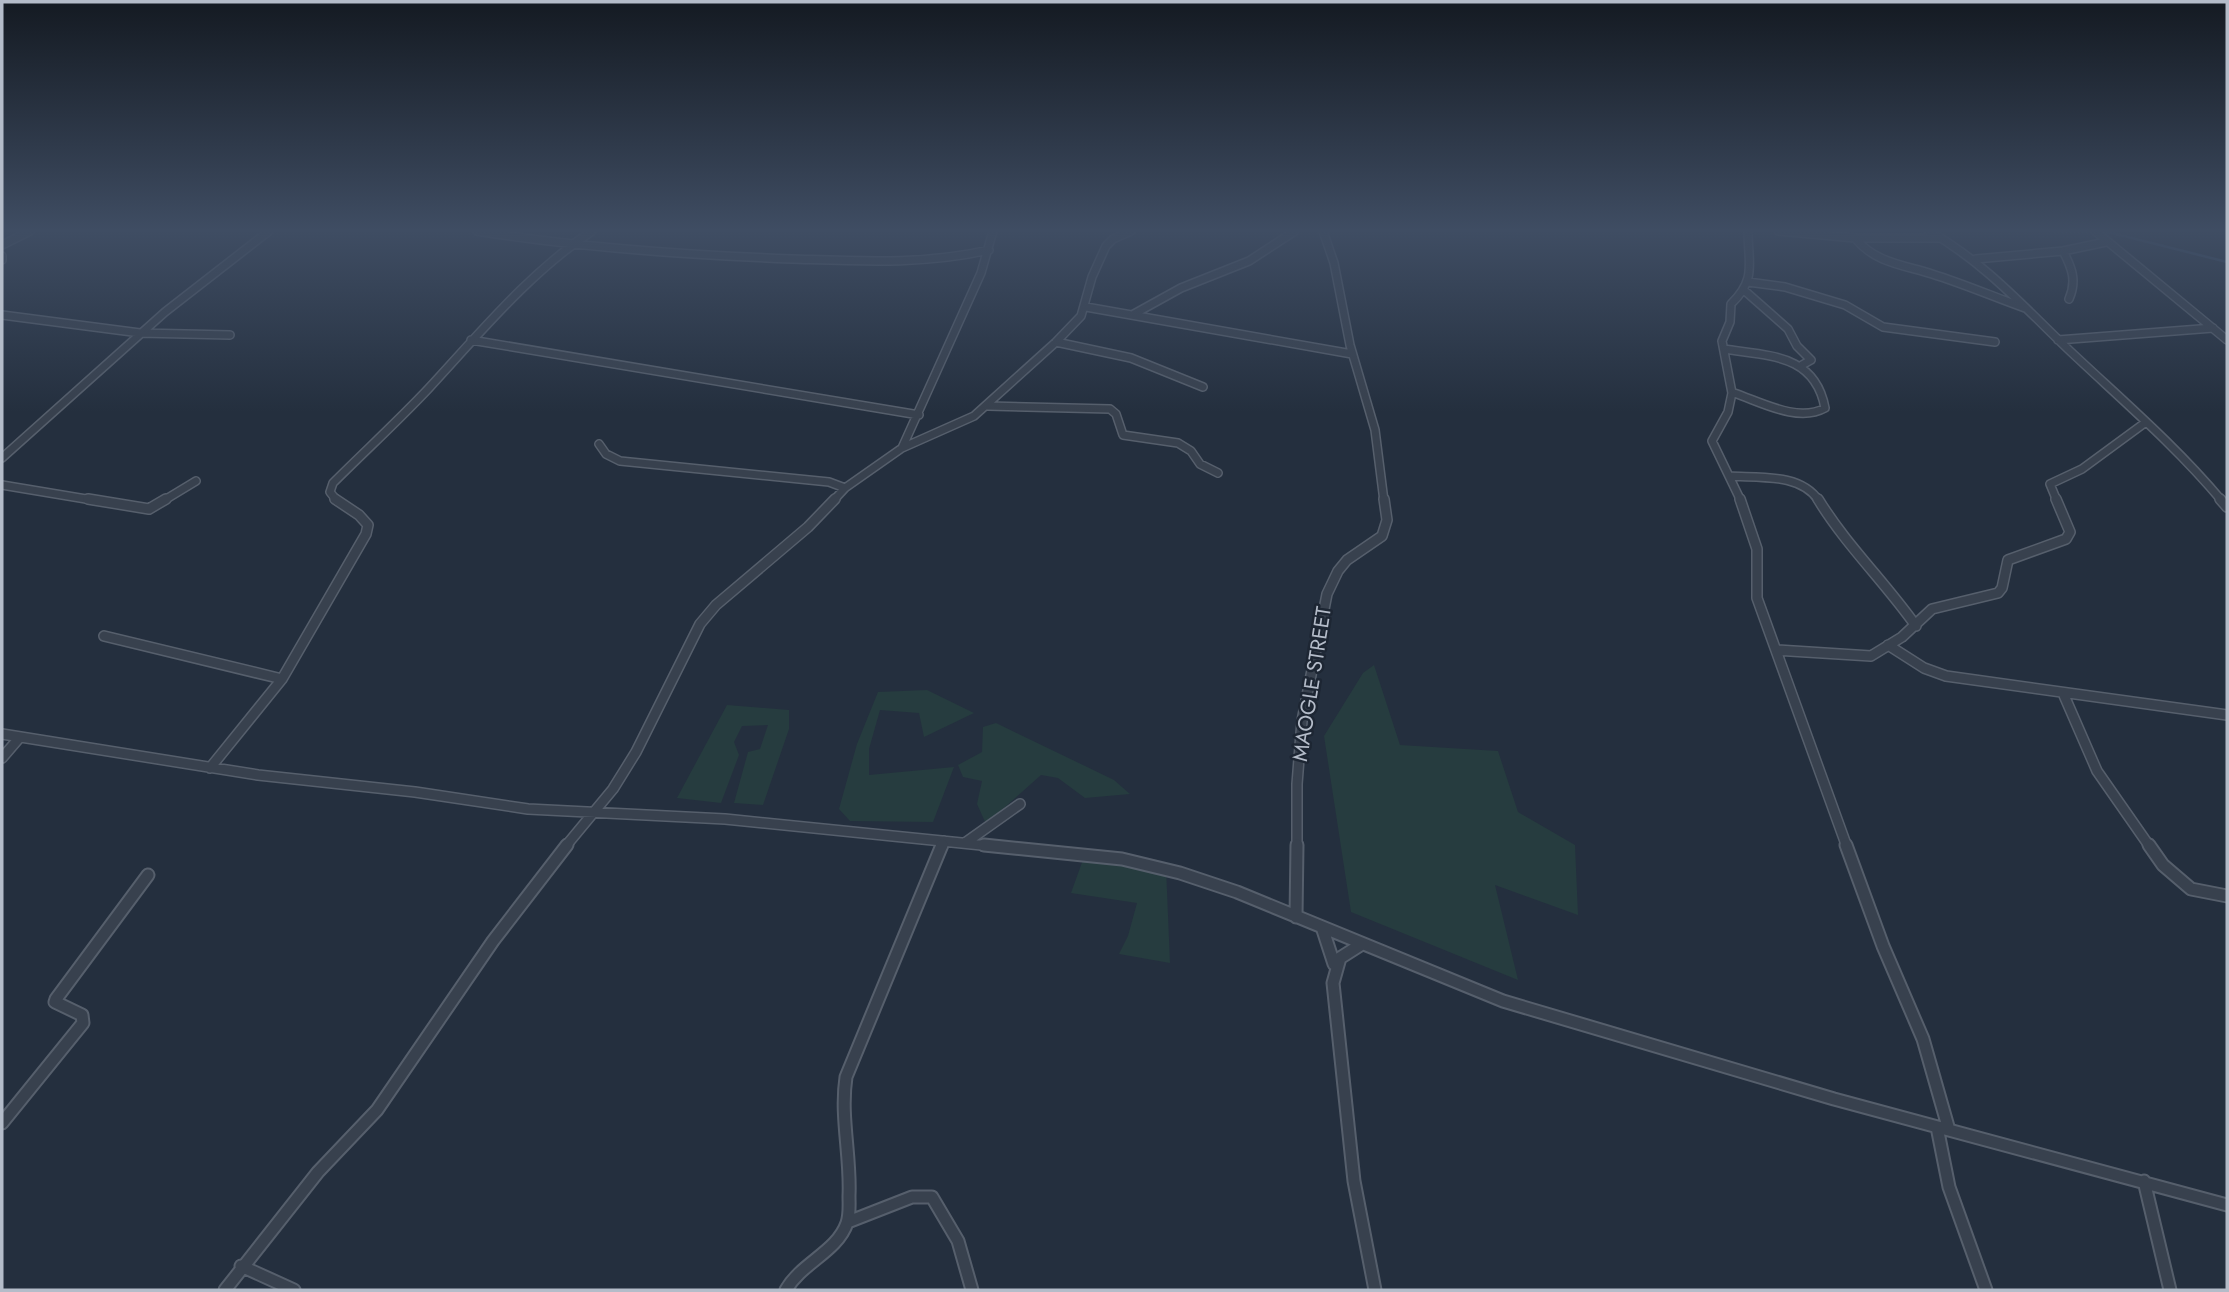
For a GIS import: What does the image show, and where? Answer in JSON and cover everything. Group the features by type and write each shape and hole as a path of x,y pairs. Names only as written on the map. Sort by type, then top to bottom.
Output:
{"street":[{"path":"2,458 189,291"},
{"path":"210,768 282,679 366,534 368,525 363,516 334,500 330,492 333,483 419,398 471,340 522,291"},
{"path":"902,448 919,415 971,291"},
{"path":"225,1290 241,1266 317,1172 377,1110 493,942 612,789 636,752 700,624 752,572 808,527 845,488 902,448 957,426 988,406 1075,323 1086,307 1089,291"},
{"path":"1134,314 1175,291"},
{"name":"MAOGLE STREET","path":"1296,917 1297,784 1302,721 1327,594 1347,559 1382,536 1387,520 1375,430 1352,354 1340,291"},
{"path":"1742,291 1731,304 1730,321 1722,341 1731,367 1734,393 1728,413 1712,435 1712,441 1745,510 1757,549 1754,583 1776,650 1883,946 1923,1040 1943,1128 1949,1187 1986,1290"},
{"path":"1750,291 1788,329 1797,346 1811,360 1802,365"},
{"path":"1799,291 1845,305 1883,327 1995,342"},
{"path":"1977,291 2025,308"},
{"path":"2010,291 2146,422 2227,507"},
{"path":"2069,299 2073,291"},
{"path":"2167,291 2227,340"},
{"path":"1086,307 1352,354"},
{"path":"2,315 139,334 230,335"},
{"path":"2058,340 2213,328"},
{"path":"471,340 919,415"},
{"path":"1056,342 1127,355 1173,372 1203,387"},
{"path":"1724,349 1802,365 1821,385 1825,408 1819,413 1790,411 1734,393"},
{"path":"988,406 1110,409 1116,414 1123,435 1178,443 1191,451 1200,464 1218,473"},
{"path":"1776,650 1871,656 1916,626 1939,606 1998,593 2002,588 2008,560 2066,539 2070,532 2050,484 2082,469 2146,422"},
{"path":"599,444 606,454 620,461 829,482 845,488"},
{"path":"1728,476 1794,481 1812,490 1837,530 1886,584 1916,626"},
{"path":"2,485 149,509 196,481"},
{"path":"104,636 282,679"},
{"path":"1888,645 1924,668 1946,676 2227,716"},
{"path":"2063,693 2097,772 2163,865 2191,889 2227,896"},
{"path":"2,734 210,768 415,792 477,803 725,819 1122,859 1191,877 1503,1001 1765,1079 2227,1205"},
{"path":"2,758 20,737"},
{"path":"965,843 1020,804"},
{"path":"786,1290 791,1280 836,1240 848,1222 849,1155 842,1097 846,1077 944,841"},
{"path":"2,1123 83,1023 82,1015 59,1006 55,1002 56,999 148,875"},
{"path":"1322,927 1334,964 1333,983 1354,1181 1375,1290"},
{"path":"1334,964 1340,956 1362,944"},
{"path":"2144,1181 2171,1290"},
{"path":"848,1222 912,1196 932,1197 954,1228 964,1251 972,1290"},
{"path":"241,1266 294,1290"}],"green space":[{"path":"1374,665 1400,745 1498,751 1518,812 1575,845 1578,915 1495,885 1518,980 1351,912 1324,736 1363,673"},
{"path":"927,690 974,713 924,737 919,713 880,710 869,749 869,775 954,767 933,822 850,821 839,809 857,744 878,692"},
{"path":"727,705 789,710 789,729 763,805 734,803 748,752 760,749 768,725 742,726 734,742 739,755 721,803 677,798"},
{"path":"996,723 1114,780 1130,794 1085,798 1058,778 1041,775 986,824 977,804 982,781 963,777 958,765 982,752 983,727"},
{"path":"1085,854 1166,867 1170,963 1119,954 1128,936 1137,903 1071,893"}]}
